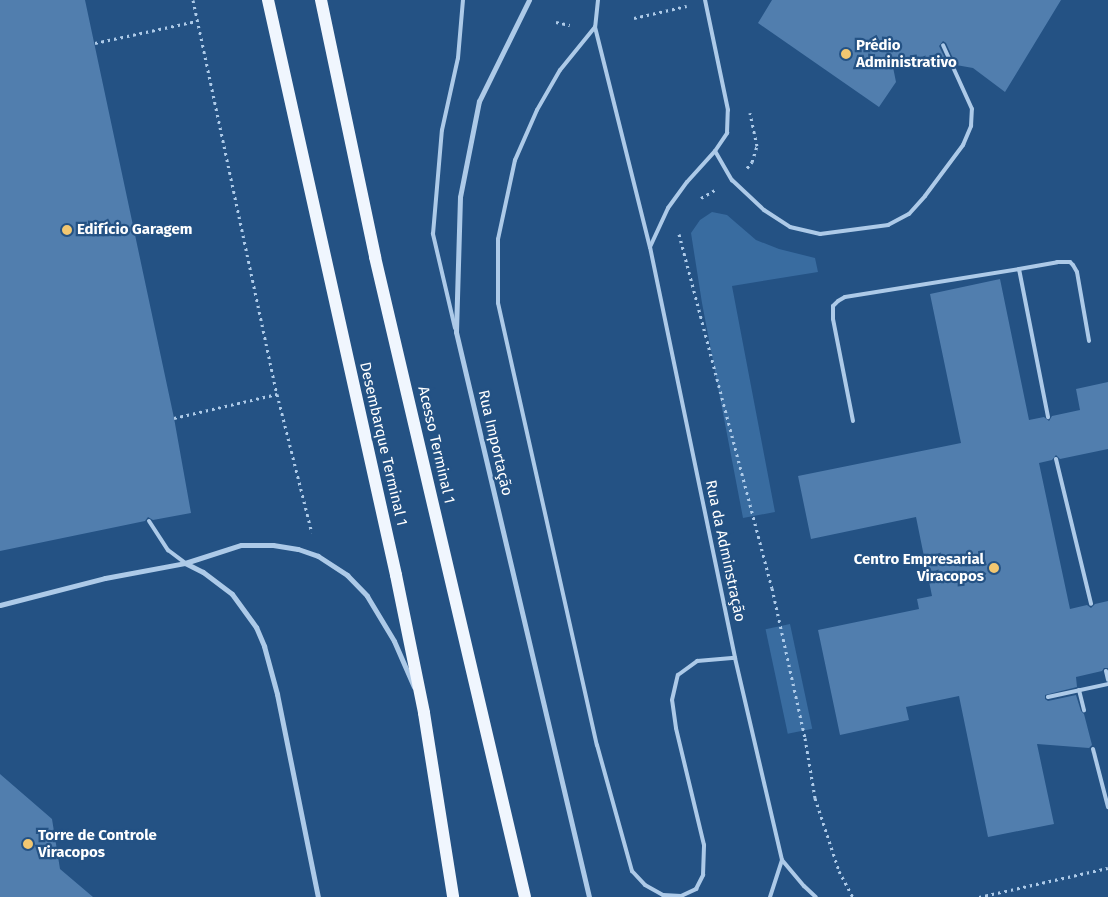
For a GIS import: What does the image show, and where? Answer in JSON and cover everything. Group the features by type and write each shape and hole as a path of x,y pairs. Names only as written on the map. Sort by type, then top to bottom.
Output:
{"main road":[{"name":"Desembarque Terminal 1","path":"268,0 396,575 424,713 453,897"},
{"name":"Acesso Terminal 1","path":"321,0 376,257 524,897"}],"street":[{"name":"Rua Importação","path":"530,0 479,101 460,197 456,332 589,897"},
{"path":"0,605 105,578 185,563 241,545 273,545 298,549 318,556 347,575 367,596 394,642 424,713"},
{"path":"185,563 203,572 232,594 256,627 264,646 278,694 318,897"}],"lane":[{"path":"456,332 433,234 442,130 458,58 463,0"},
{"path":"598,0 595,27 560,70 537,110 515,160 498,239 498,303 597,745 629,862 632,870 645,885 663,894 681,896 696,889 703,875 704,845 676,728 672,700 678,675 697,661 735,658"},
{"path":"650,247 668,208 687,182 716,152 727,133 728,110 705,0"},
{"name":"Rua da Adminstração","path":"595,27 650,247 735,658 782,860"},
{"path":"716,152 732,180 764,210 790,227 820,234 888,225 909,214 925,196 963,145 971,126 972,109 943,45"},
{"path":"853,421 833,319 833,306 845,297 1058,262 1070,262 1077,272 1089,341"},
{"path":"1019,269 1048,417"},
{"path":"1056,459 1091,604"},
{"path":"149,521 168,550 185,563"},
{"path":"1106,671 1108,680"},
{"path":"1048,697 1108,684"},
{"path":"1079,690 1084,710"},
{"path":"1093,749 1108,807"},
{"path":"770,897 782,860"},
{"path":"782,860 816,897"}],"path":[{"path":"192,0 277,394 318,556"},
{"path":"634,18 690,5"},
{"path":"94,42 197,21"},
{"path":"698,199 721,188"},
{"path":"681,227 679,234 684,261 772,588 805,738 815,798 839,872 853,897"},
{"path":"174,418 277,394"},
{"path":"979,897 1108,868"}],"shaded area":[{"path":"712,212 727,215 756,240 779,249 815,258 818,272 732,286 775,512 743,518 702,303 691,233 700,220"},
{"path":"790,624 812,729 788,734 766,629"}],"building":[{"name":"Edifício Garagem","path":"0,0 85,0 174,418 191,513 153,520 148,517 145,521 0,551"},
{"name":"Prédio Administrativo","path":"772,0 1061,0 1005,92 973,68 956,65 946,43 943,41 939,46 948,64 892,62 896,82 879,107 758,23"},
{"name":"Centro Empresarial Viracopos","path":"1000,279 1029,420 1044,417 1049,421 1052,416 1080,410 1076,389 1108,382 1108,449 1060,459 1056,455 1052,460 1039,463 1070,609 1087,605 1091,608 1095,604 1108,601 1108,668 1076,677 1077,687 1045,695 1045,699 1048,701 1076,695 1081,711 1084,714 1092,745 1089,748 1037,744 1054,824 988,837 959,696 906,707 909,720 840,735 818,630 919,609 917,599 932,596 916,517 811,539 798,476 961,443 930,294"},
{"name":"Torre de Controle Viracopos","path":"0,774 52,819 60,869 93,897 0,897"}],"place":[{"name":"Prédio Administrativo","path":"846,54"},
{"name":"Edifício Garagem","path":"67,230"},
{"name":"Centro Empresarial Viracopos","path":"994,568"},
{"name":"Torre de Controle Viracopos","path":"28,844"}]}
